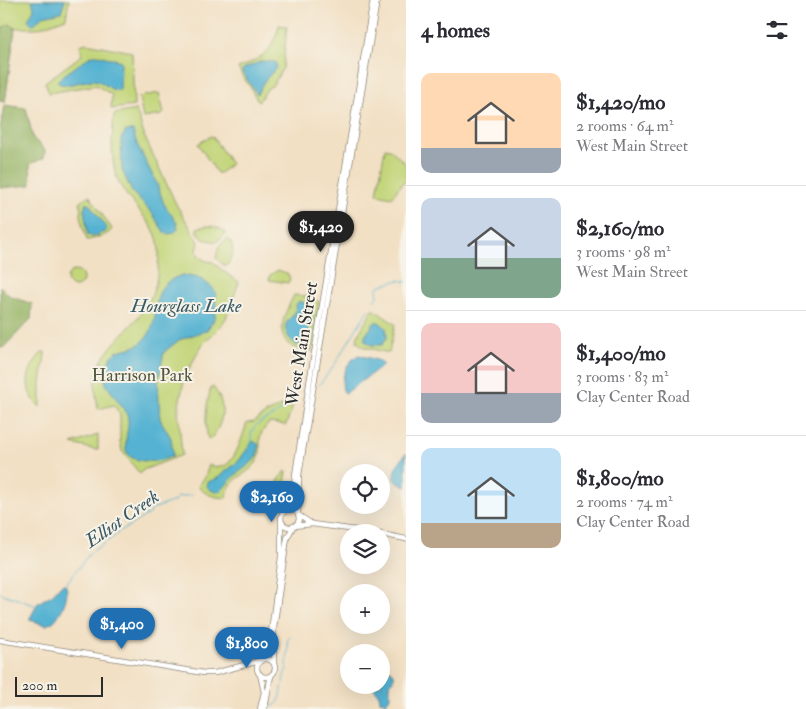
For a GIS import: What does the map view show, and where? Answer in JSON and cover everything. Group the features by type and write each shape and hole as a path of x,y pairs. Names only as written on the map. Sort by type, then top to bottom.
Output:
{"street":[{"name":"West Main Street","path":"284,512 293,500 310,378 373,0"},
{"name":"West Main Street","path":"298,514 300,468 377,0"},
{"path":"263,706 264,688 257,665 268,648 281,557 281,520 284,512 291,509 312,524"},
{"path":"263,706 274,664 274,628 287,538 299,520 298,514"},
{"path":"281,520 285,525 312,524 340,528"},
{"path":"390,535 406,538"},
{"path":"0,640 204,674 244,667 247,664 260,661 269,660 274,664"},
{"path":"244,667 265,676 272,673"}],"green space":[{"path":"0,0 69,0 66,18 38,28 15,28 5,102 0,101"},
{"path":"10,24 15,28 5,102 0,101 0,34 3,33 2,28"},
{"path":"279,25 287,26 283,68 272,86 268,88 259,101 238,68 254,61 270,48"},
{"path":"86,43 132,52 134,106 111,109 112,95 96,85 49,93 45,82 82,55 80,45"},
{"path":"159,93 164,113 143,118 139,97"},
{"path":"4,105 26,108 33,138 45,150 44,158 30,164 31,185 0,188 0,130"},
{"name":"Harrison Park","path":"136,110 145,138 177,206 199,242 197,251 199,257 213,262 239,282 226,318 221,326 202,345 184,381 178,409 182,455 143,470 140,474 122,451 120,415 114,405 98,409 95,386 100,364 107,352 146,307 153,293 157,276 159,250 156,235 121,187 113,162 114,114"},
{"path":"211,136 231,164 220,173 217,173 198,144"},
{"path":"385,148 390,149 406,164 406,182 403,182 392,197 377,194"},
{"path":"89,195 112,229 104,235 87,240 82,224 80,202"},
{"path":"206,226 222,230 226,234 216,242 203,239 197,228"},
{"path":"227,239 231,242 233,250 232,257 226,266 216,258 219,246"},
{"path":"278,270 288,274 290,279 288,283 269,280 270,275"},
{"path":"75,271 81,273 83,279 81,285 75,287 69,285 67,279 69,273"},
{"path":"0,286 10,296 32,304 31,319 3,348 0,347"},
{"path":"294,295 314,297 319,302 312,351 296,348 288,344 284,338 283,324"},
{"path":"373,309 395,324 389,353 364,347 357,342 358,335"},
{"path":"45,352 45,355 41,384 41,406 39,406 33,400 30,393 28,379 33,365"},
{"path":"213,387 220,400 222,413 215,434 210,440 207,433 206,414 209,394"},
{"path":"292,401 292,409 286,425 269,423 262,432 260,455 256,463 234,481 226,498 204,492 198,486 205,477 209,465 220,467 230,461 238,448 247,423 254,422 265,414"},
{"path":"98,435 98,449 96,450 72,444"},
{"path":"284,472 287,472 281,504 259,501 276,485"}],"water":[{"path":"32,0 65,0 61,12 43,16 33,25 28,20 34,9"},
{"path":"92,55 121,61 120,90 113,89 94,80 66,85 58,83 61,77"},
{"path":"262,61 275,62 277,67 265,80 257,94 242,72 243,69"},
{"path":"126,131 133,131 164,204 177,223 178,229 174,233 168,234 164,232 152,213 132,192 122,170 121,139"},
{"path":"86,203 90,205 107,228 106,231 93,237 88,235 84,210"},
{"name":"Hourglass Lake","path":"183,275 199,278 212,287 216,294 215,318 207,330 179,340 164,352 158,382 160,419 171,438 173,455 157,461 135,459 126,450 127,415 107,386 105,381 106,368 116,352 138,345 149,334 153,325 158,296 163,287 170,280"},
{"path":"299,301 311,305 313,315 306,342 298,345 290,339 286,332 286,325 294,314"},
{"path":"375,322 379,322 386,328 387,337 382,345 372,345 365,341 365,336"},
{"path":"359,355 380,361 382,366 346,393 342,387 345,371 351,361"},
{"path":"253,441 258,444 257,456 254,460 232,478 221,491 215,492 210,489 207,486 208,482 216,479 238,462"},
{"path":"406,453 406,487 396,482 394,474"},
{"path":"62,584 65,584 67,588 66,598 60,614 54,621 46,625 30,620 38,603 53,594"},
{"path":"390,670 394,673 390,686"},
{"path":"390,694 390,696 386,703 380,700 379,695"}],"waterway":[{"name":"Elliot Creek","path":"374,300 378,297 377,290 379,286 399,280 406,282"},
{"name":"Elliot Creek","path":"319,385 333,367 368,310"},
{"name":"Elliot Creek","path":"252,442 252,430 257,425 288,407"},
{"name":"Elliot Creek","path":"65,585 90,553 115,536 120,530 150,513 152,509 175,501 178,497 192,495"},
{"name":"Elliot Creek","path":"0,593 37,606"},
{"path":"268,707 274,706 280,698 287,669 287,641 290,636"}]}
